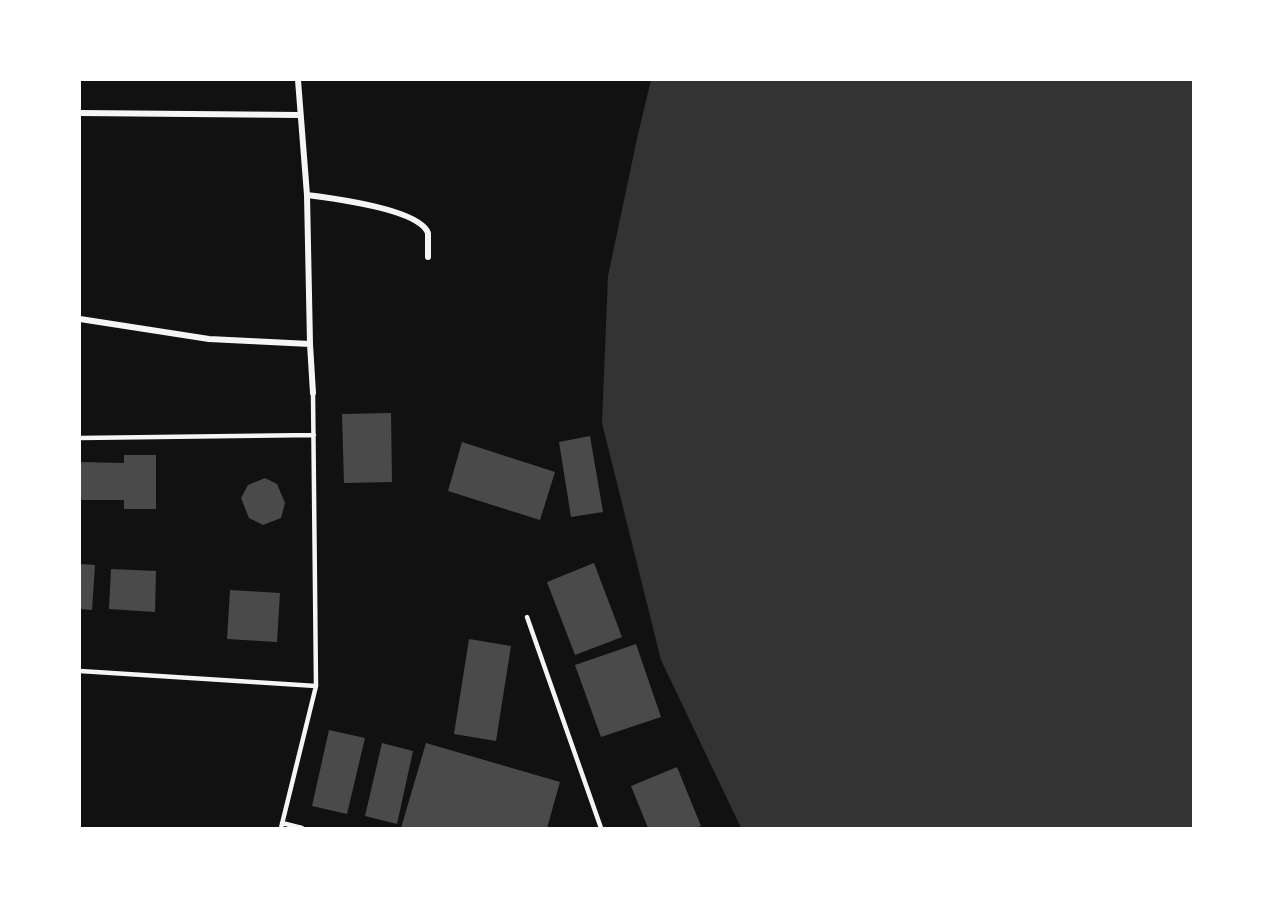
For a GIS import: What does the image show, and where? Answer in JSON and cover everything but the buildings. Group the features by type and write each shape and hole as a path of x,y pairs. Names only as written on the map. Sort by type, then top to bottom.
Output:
{"street":[{"path":"298,80 307,195 313,393"},
{"path":"80,113 300,115"},
{"path":"307,195 367,204 418,221 428,233 428,256"},
{"path":"80,319 209,339 310,344"}],"lane":[{"path":"302,828 281,826 316,686 313,393"},
{"path":"80,438 314,435"},
{"path":"527,617 601,828"},
{"path":"80,671 316,686"}],"shaded area":[{"path":"651,80 1193,80 1193,828 741,828 661,660 602,423 608,276"}]}
